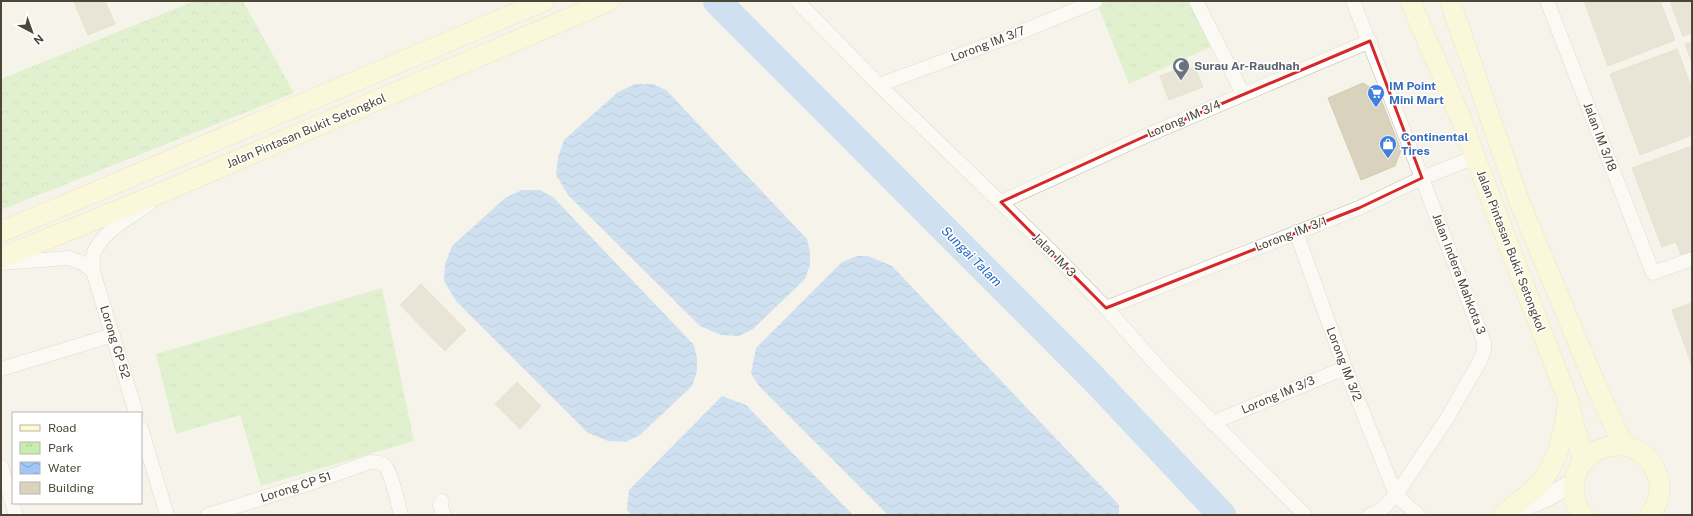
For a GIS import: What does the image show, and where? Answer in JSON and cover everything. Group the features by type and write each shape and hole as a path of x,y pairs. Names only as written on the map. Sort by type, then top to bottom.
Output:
{"main road":[{"path":"1,232 544,1"},
{"name":"Jalan Pintasan Bukit Setongkol","path":"1,258 174,187 609,1"},
{"name":"Jalan Pintasan Bukit Setongkol","path":"1410,1 1462,121 1568,400 1583,461"},
{"name":"Jalan Pintasan Bukit Setongkol","path":"1450,1 1519,201 1591,374 1623,445"},
{"path":"1505,515 1542,480 1558,454 1564,430 1568,400"},
{"path":"1583,515 1574,497 1574,482 1577,471 1583,461 1594,451 1608,446 1623,445 1636,450 1648,458 1656,470 1660,484 1659,498 1653,514"}],"street":[{"name":"Jalan IM 3","path":"797,1 879,85 1001,202 1106,308 1161,370 1304,515"},
{"name":"Lorong IM 3/7","path":"879,85 1014,35 1096,1"},
{"path":"1196,1 1243,94"},
{"name":"Jalan Indera Mahkota 3","path":"1352,1 1370,41 1484,342 1484,350 1480,361 1446,420 1396,495"},
{"name":"Jalan IM 3/18","path":"1547,1 1653,273 1692,259"},
{"name":"Lorong IM 3/4","path":"1001,202 1150,134 1370,41"},
{"name":"Lorong IM 3/1","path":"1106,308 1359,208 1422,178 1475,157"},
{"path":"93,271 94,253 100,243 123,221 174,187"},
{"name":"Lorong IM 3/2","path":"1296,232 1345,368 1396,495"},
{"path":"1,263 68,258 81,262 93,271"},
{"name":"Lorong CP 52","path":"93,271 136,412"},
{"path":"1,369 113,335"},
{"name":"Lorong IM 3/3","path":"1212,423 1345,368"},
{"path":"142,431 167,515"},
{"name":"Lorong CP 51","path":"208,515 314,482 370,462 379,462 384,466 392,484 401,515"},
{"path":"1,466 12,502"},
{"path":"1505,515 1546,498 1574,482"},
{"path":"1370,515 1380,511 1396,495 1418,515"},
{"path":"13,504 16,515"}],"highlighted area":[{"path":"1370,41 1422,178 1359,208 1106,308 1001,202 1150,134"}],"green space":[{"path":"194,1 243,1 294,93 1,210 1,79"},
{"path":"1096,1 1196,1 1217,44 1129,84"},
{"path":"382,288 414,441 261,486 240,415 176,434 156,354"}],"water":[{"path":"635,84 653,84 666,90 807,239 810,252 810,265 805,279 753,329 739,336 721,335 700,326 568,195 556,175 558,157 564,140 618,92"},
{"path":"522,190 540,190 553,197 694,345 697,359 697,371 692,386 640,435 626,442 608,441 588,433 456,301 444,281 445,264 452,246 505,198"},
{"path":"857,256 868,256 892,266 1119,505 1119,515 888,515 759,386 751,373 756,348 842,262"},
{"path":"722,396 746,405 853,515 632,515 627,510 629,490"}],"building":[{"path":"105,1 115,24 88,35 74,2"},
{"path":"1584,1 1660,1 1675,40 1608,66"},
{"path":"1670,1 1692,1 1692,33 1683,36"},
{"path":"1692,42 1692,62 1685,44"},
{"path":"1677,49 1692,89 1692,135 1640,155 1610,74"},
{"name":"Surau Ar-Raudhah","path":"1195,67 1203,87 1169,100 1160,76 1181,68 1182,72"},
{"path":"1363,83 1378,92 1401,150 1395,166 1361,180 1328,98"},
{"path":"1692,146 1692,251 1681,255 1676,242 1662,247 1632,168"},
{"path":"421,284 466,330 445,351 400,305"},
{"path":"1692,303 1692,366 1672,310"},
{"path":"517,382 541,406 520,429 495,404"}],"waterway":[{"name":"Sungai Talam","path":"717,1 1094,379 1222,515"}],"place":[{"name":"Surau Ar-Raudhah","path":"1181,81"},
{"name":"IM Point Mini Mart","path":"1376,108"},
{"name":"Continental Tires","path":"1388,159"}]}
